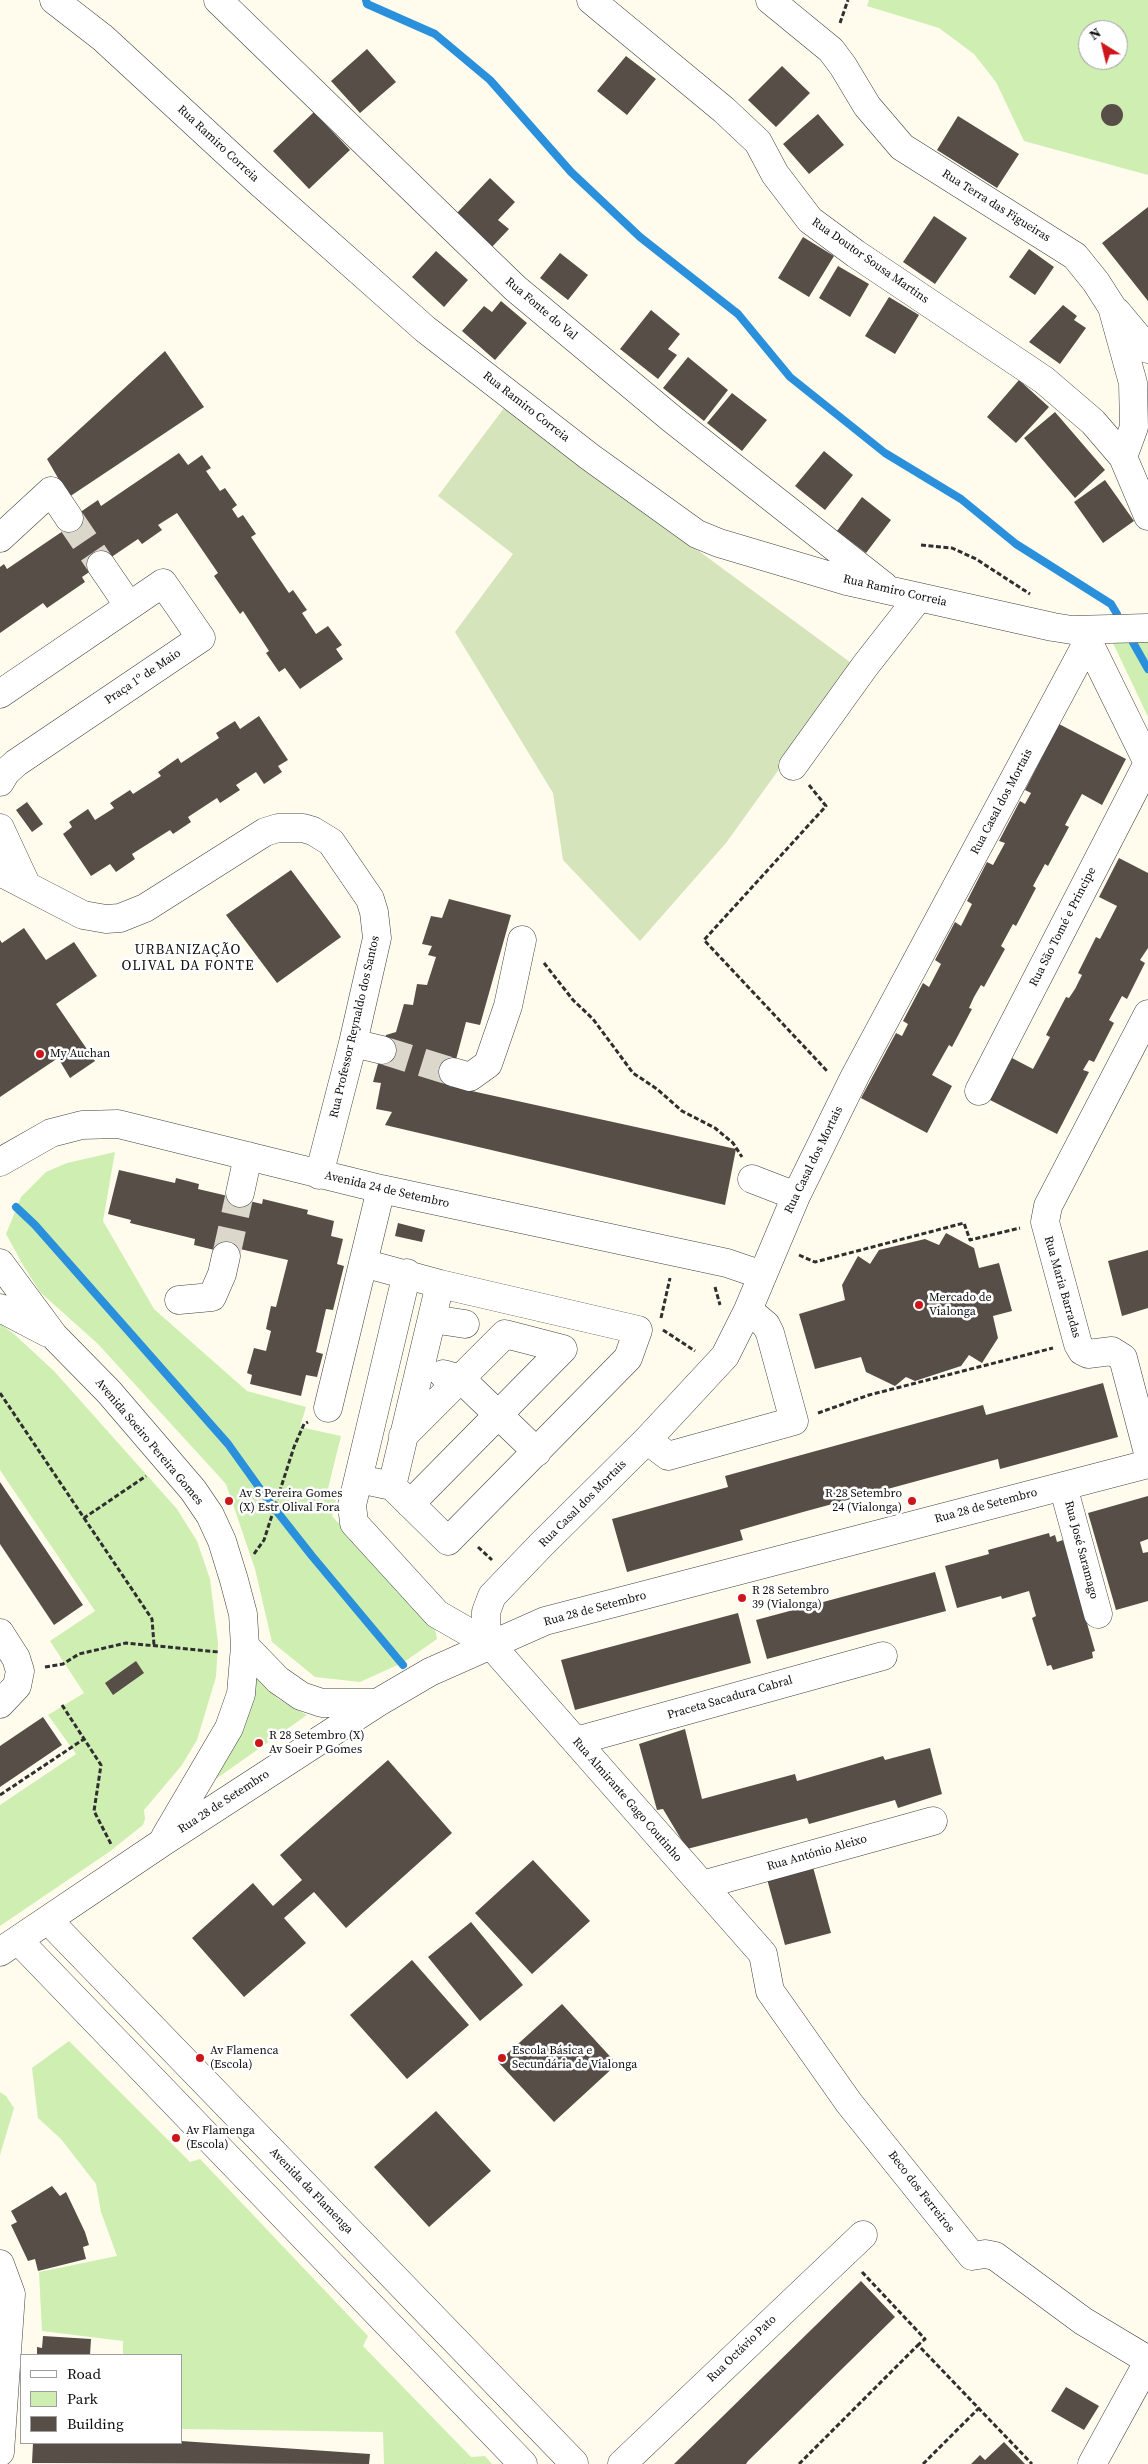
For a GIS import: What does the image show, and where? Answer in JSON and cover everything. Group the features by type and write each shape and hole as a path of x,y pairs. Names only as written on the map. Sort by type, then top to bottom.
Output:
{"street":[{"name":"Rua Ramiro Correia","path":"54,0 104,38 258,181 425,329 696,534 719,543 846,581 1091,635 1148,628"},
{"name":"Rua Fonte do Val","path":"218,0 515,288 672,419 890,590"},
{"name":"Rua Doutor Sousa Martins","path":"591,0 724,110 758,142 775,174 810,220 856,254 1044,380 1093,422 1123,456 1148,516"},
{"name":"Rua Terra das Figueiras","path":"770,0 831,50 867,106 902,147 1075,256 1112,307 1133,383 1134,426 1123,456"},
{"path":"1112,307 1148,349"},
{"path":"0,538 51,491 69,518"},
{"path":"101,565 129,606"},
{"name":"Praça 1º de Maio","path":"0,694 163,583 201,638 16,763 6,772 0,782"},
{"path":"793,766 865,666 918,597"},
{"path":"1091,635 1148,763"},
{"name":"Rua Casal dos Mortais","path":"491,1645 486,1625 486,1612 492,1596 647,1440 725,1356 748,1310 796,1196 847,1092 1091,635"},
{"name":"Rua São Tomé e Principe","path":"979,1091 1148,763"},
{"name":"Rua Professor Reynaldo dos Santos","path":"26,884 83,915 106,919 120,918 145,908 265,832 290,827 308,830 331,842 370,899 374,912 377,938 354,1043 320,1175"},
{"path":"0,828 26,884"},
{"path":"0,872 26,884"},
{"path":"453,1072 470,1077 488,1064 508,1006 531,949"},
{"name":"Rua Maria Barradas","path":"1148,1014 1048,1206 1045,1222 1077,1341 1085,1353 1112,1351 1123,1358 1148,1454"},
{"path":"354,1043 382,1050"},
{"name":"Avenida 24 de Setembro","path":"0,1182 8,1157 59,1131 82,1125 118,1124 320,1175 726,1263 762,1275"},
{"path":"240,1193 248,1156"},
{"path":"752,1179 796,1196"},
{"path":"328,1408 381,1189"},
{"path":"179,1300 212,1297 222,1274 226,1256"},
{"name":"Avenida Soeiro Pereira Gomes","path":"0,1262 54,1336 110,1392 193,1490 210,1515 222,1541 234,1580 243,1614 233,1649 241,1694 229,1728 163,1842"},
{"path":"359,1480 401,1495 448,1540 628,1358 638,1330 440,1284 407,1273 364,1263"},
{"path":"407,1273 352,1506 354,1523 437,1614 491,1645"},
{"path":"401,1495 403,1436 440,1284"},
{"name":"Avenida Soeiro Pereira Gomes","path":"0,1308 54,1336"},
{"path":"647,1440 668,1456 794,1421 770,1333 766,1325 748,1310"},
{"path":"432,1318 465,1324"},
{"path":"401,1495 498,1415 562,1349 505,1334 403,1436"},
{"path":"420,1368 460,1379 537,1452"},
{"name":"Rua 28 de Setembro","path":"9,1946 163,1842 376,1703 430,1672 545,1621 1148,1464"},
{"name":"Rua José Saramago","path":"1063,1486 1098,1614"},
{"path":"0,1633 16,1658 20,1671 17,1686 0,1704"},
{"name":"Rua Almirante Gago Coutinho","path":"491,1645 763,1954"},
{"path":"233,1649 301,1696 322,1703 376,1703"},
{"name":"Praceta Sacadura Cabral","path":"576,1741 883,1656"},
{"name":"Rua António Aleixo","path":"702,1886 933,1821"},
{"name":"Avenida da Flamenga","path":"48,1920 579,2464"},
{"path":"9,1946 523,2464"},
{"name":"Beco dos Ferreiros","path":"763,1954 770,1991 849,2102 972,2256 985,2254 995,2256 1083,2321 1148,2361"},
{"name":"Rua Octávio Pato","path":"622,2464 853,2244"},
{"path":"0,2264 6,2275 11,2294 0,2452"},
{"path":"1092,2464 1148,2361"}],"path":[{"path":"921,545 952,548 999,573 1034,596 1044,608 1053,627"},
{"path":"793,766 826,806 704,940 847,1092"},
{"path":"531,949 573,1000 593,1019 632,1073 657,1089 682,1111 715,1128 733,1144 752,1179"},
{"path":"775,1244 815,1262 964,1223 970,1240 1045,1222"},
{"path":"671,1272 659,1328 685,1344"},
{"path":"711,1282 715,1286 721,1308"},
{"path":"794,1421 869,1395 1077,1341"},
{"path":"0,1393 152,1618 154,1644"},
{"path":"234,1580 264,1540 304,1424 328,1408"},
{"path":"84,1518 151,1473"},
{"path":"20,1671 63,1664 79,1654 126,1642 233,1649"},
{"path":"62,1705 101,1765 94,1811 115,1852"},
{"path":"0,1795 84,1739"},
{"path":"799,2464 925,2339 853,2244"},
{"path":"918,2346 1032,2464"},
{"path":"923,2464 979,2408"}],"green space":[{"path":"869,0 1148,0 1148,175 1024,141 996,82 974,54 939,28 867,6"},
{"path":"504,408 854,665 726,843 640,941 563,860 553,793 455,632 513,554 438,496"},
{"path":"1148,641 1148,717 1113,643"},
{"path":"115,1152 103,1221 154,1309 247,1391 306,1407 300,1427 341,1436 326,1497 336,1500 332,1516 435,1628 437,1639 404,1662 360,1682 315,1677 272,1642 255,1569 226,1484 98,1344 40,1292 23,1265 6,1234 21,1197 46,1172 67,1163"},
{"path":"0,1324 14,1334 54,1371 177,1509 197,1541 210,1579 218,1643 216,1677 197,1740 182,1765 144,1810 145,1819 143,1825 109,1852 0,1926 0,1805 76,1754 48,1715 84,1693 50,1641 95,1611 0,1470"},
{"path":"256,1676 278,1699 307,1715 210,1783"},
{"path":"69,2041 190,2162 200,2159 368,2336 363,2346 471,2457 485,2456 492,2464 384,2464 383,2432 182,2429 182,2354 123,2354 123,2341 42,2331 39,2272 117,2256 101,2212 96,2184 61,2139 38,2118 32,2068"},
{"path":"0,2092 6,2096 14,2108 0,2155"}],"building":[{"path":"367,49 396,82 360,113 331,81"},
{"path":"626,56 656,79 627,115 597,91"},
{"path":"782,66 810,93 776,127 748,100"},
{"path":"1112,104 1120,107 1123,115 1120,123 1112,126 1104,123 1101,115 1104,107"},
{"path":"314,112 350,150 309,189 273,151"},
{"path":"818,114 844,145 809,174 783,144"},
{"path":"958,116 1019,154 997,188 937,150"},
{"path":"490,178 515,202 498,220 509,229 491,248 456,214"},
{"path":"1148,207 1148,301 1102,243"},
{"path":"934,216 967,238 935,284 903,262"},
{"path":"803,237 834,256 809,297 778,278"},
{"path":"1029,249 1054,267 1035,295 1009,277"},
{"path":"436,251 468,280 444,307 412,277"},
{"path":"560,253 588,275 568,300 540,278"},
{"path":"838,266 869,284 850,317 819,298"},
{"path":"889,297 919,315 895,354 865,336"},
{"path":"501,301 527,323 495,360 462,331 484,306 492,312"},
{"path":"1063,305 1077,316 1074,320 1086,328 1060,364 1029,342"},
{"path":"651,310 680,334 668,349 677,355 658,379 620,349"},
{"path":"165,351 204,407 69,497 47,459"},
{"path":"688,357 728,390 704,421 663,388"},
{"path":"1019,380 1049,407 1016,443 987,417"},
{"path":"732,393 767,420 742,451 707,423"},
{"path":"1055,412 1105,470 1075,498 1024,438"},
{"path":"824,451 853,475 825,510 795,486"},
{"path":"179,453 188,465 202,455 211,468 206,471 220,491 225,488 237,505 232,509 238,518 243,515 256,534 251,537 289,593 293,590 307,610 302,613 316,634 328,626 342,645 336,649 343,659 300,689 285,668 279,672 266,653 269,651 243,611 240,614 214,576 218,573 177,513 158,525 162,530 142,544 138,539 82,577 85,582 47,608 43,603 0,633 0,567 4,564 7,569 63,531 60,526 98,500 101,506"},
{"path":"1105,480 1134,521 1103,543 1074,502"},
{"path":"862,497 891,520 866,553 837,531"},
{"path":"259,716 288,760 278,766 282,772 264,784 256,772 236,785 240,790 220,803 217,798 188,817 191,822 173,834 170,830 132,854 135,859 116,872 110,864 91,876 63,834 72,827 69,822 88,809 95,820 114,808 110,803 130,790 133,794 161,776 158,772 178,758 181,763 219,738 216,733 235,721 240,729"},
{"path":"1059,724 1126,759 1102,805 1082,794 1065,825 1069,827 1048,866 1045,864 1033,886 1036,888 1016,926 1013,924 1001,946 1005,949 984,987 981,985 974,997 969,1008 972,1009 952,1047 949,1045 932,1075 952,1086 927,1133 861,1098 896,1033 902,1036 908,1024 903,1021 923,983 929,987 941,964 935,960 955,922 961,926 972,904 967,901 987,862 993,865 1005,843 999,841 1020,801 1025,804 1031,793 1025,790"},
{"path":"27,802 43,824 32,832 16,810"},
{"path":"1119,858 1148,873 1148,948 1140,960 1145,963 1127,999 1122,996 1109,1020 1114,1023 1094,1062 1089,1060 1083,1070 1089,1072 1057,1134 990,1100 1012,1058 1033,1069 1050,1037 1046,1035 1066,997 1069,998 1082,975 1078,973 1096,937 1100,939 1117,906 1099,897"},
{"path":"291,870 341,937 277,983 226,915"},
{"path":"449,899 511,915 480,1025 466,1022 449,1086 736,1149 725,1205 385,1125 392,1112 376,1109 381,1083 373,1082 386,1035 396,1032 404,1004 413,1005 417,984 427,985 436,957 428,955 432,946 422,944 431,916 442,918"},
{"path":"24,928 46,960 74,942 97,976 56,1004 95,1061 70,1078 58,1058 0,1097 0,940 2,943"},
{"path":"119,1170 175,1183 176,1178 199,1184 198,1189 262,1204 263,1199 308,1210 307,1214 334,1221 331,1236 343,1239 337,1264 344,1266 333,1310 326,1309 316,1352 323,1354 317,1377 306,1375 301,1396 250,1384 252,1375 247,1373 254,1348 266,1351 271,1331 266,1329 271,1306 276,1307 288,1260 240,1249 239,1256 194,1245 195,1239 130,1223 131,1220 108,1214"},
{"path":"398,1223 425,1230 422,1242 395,1236"},
{"name":"Mercado de Vialonga","path":"946,1233 974,1248 979,1268 999,1263 1012,1311 993,1316 998,1338 982,1363 969,1355 961,1366 915,1381 906,1377 895,1386 866,1372 861,1357 815,1369 799,1314 845,1300 842,1285 858,1256 870,1264 879,1250 925,1239 939,1245"},
{"path":"1148,1250 1148,1308 1122,1316 1108,1261"},
{"path":"1103,1383 1118,1437 1000,1469 998,1459 803,1512 740,1530 743,1540 627,1572 612,1519 728,1487 725,1476 983,1405 986,1415"},
{"path":"0,1482 83,1605 54,1625 0,1544"},
{"path":"1148,1496 1148,1539 1140,1542 1143,1553 1148,1552 1148,1601 1116,1610 1088,1513"},
{"path":"1049,1533 1050,1537 1055,1535 1057,1542 1063,1540 1095,1651 1092,1652 1093,1658 1053,1670 1051,1665 1047,1666 1032,1618 1036,1616 1029,1591 1002,1599 1001,1596 957,1608 945,1566 989,1554 988,1550"},
{"path":"935,1572 946,1611 767,1659 756,1620"},
{"path":"738,1613 751,1663 575,1710 561,1660"},
{"path":"136,1661 144,1673 113,1695 105,1683"},
{"path":"43,1717 62,1745 0,1787 0,1746"},
{"path":"685,1729 702,1799 795,1774 797,1781 883,1756 885,1760 930,1748 942,1794 898,1808 895,1800 809,1824 807,1818 687,1849 663,1809 657,1810 639,1744"},
{"path":"388,1760 452,1833 346,1928 314,1892 284,1918 306,1943 244,1997 192,1938 253,1883 273,1906 302,1880 280,1855"},
{"path":"533,1860 590,1921 532,1974 475,1913"},
{"path":"813,1867 831,1933 785,1945 767,1879"},
{"path":"471,1922 523,1985 480,2021 428,1957"},
{"path":"412,1960 469,2025 407,2079 350,2015"},
{"path":"562,2004 617,2064 554,2122 498,2062"},
{"path":"436,2111 491,2171 429,2227 374,2167"},
{"path":"52,2186 60,2196 66,2192 85,2232 89,2245 83,2247 86,2259 38,2271 35,2259 28,2261 11,2225 17,2222 11,2211"},
{"path":"861,2281 895,2317 746,2464 674,2464"},
{"path":"43,2336 91,2339 90,2354 37,2354 37,2347 42,2348"},
{"path":"1066,2387 1099,2406 1084,2430 1051,2411"},
{"path":"182,2441 370,2454 369,2464 32,2463 33,2444 182,2444"},
{"path":"1004,2442 1025,2464 971,2464 980,2455 985,2460"}],"waterway":[{"path":"366,0 367,4 435,34 490,80 571,172 640,237 738,314 790,377 885,453 961,499 1016,544 1111,604 1117,614"},
{"path":"1131,639 1148,669"},
{"path":"16,1207 35,1225 228,1444 271,1504 312,1556 403,1665"}],"tunnel":[{"path":"69,518 101,565"},
{"path":"382,1050 453,1072"},
{"path":"226,1256 240,1193"}],"place":[{"name":"My Auchan","path":"40,1054"},
{"name":"Mercado de Vialonga","path":"919,1305"},
{"name":"Av S Pereira Gomes (X) Estr Olival Fora","path":"229,1501"},
{"name":"R 28 Setembro 24 (Vialonga)","path":"912,1501"},
{"name":"R 28 Setembro 39 (Vialonga)","path":"742,1598"},
{"name":"R 28 Setembro (X) Av Soeir P Gomes","path":"259,1743"},
{"name":"Av Flamenca (Escola)","path":"200,2058"},
{"name":"Escola Básica e Secundária de Vialonga","path":"502,2058"},
{"name":"Av Flamenga (Escola)","path":"176,2138"}],"district":[{"name":"URBANIZAÇÃO OLIVAL DA FONTE","path":"188,958"}]}
